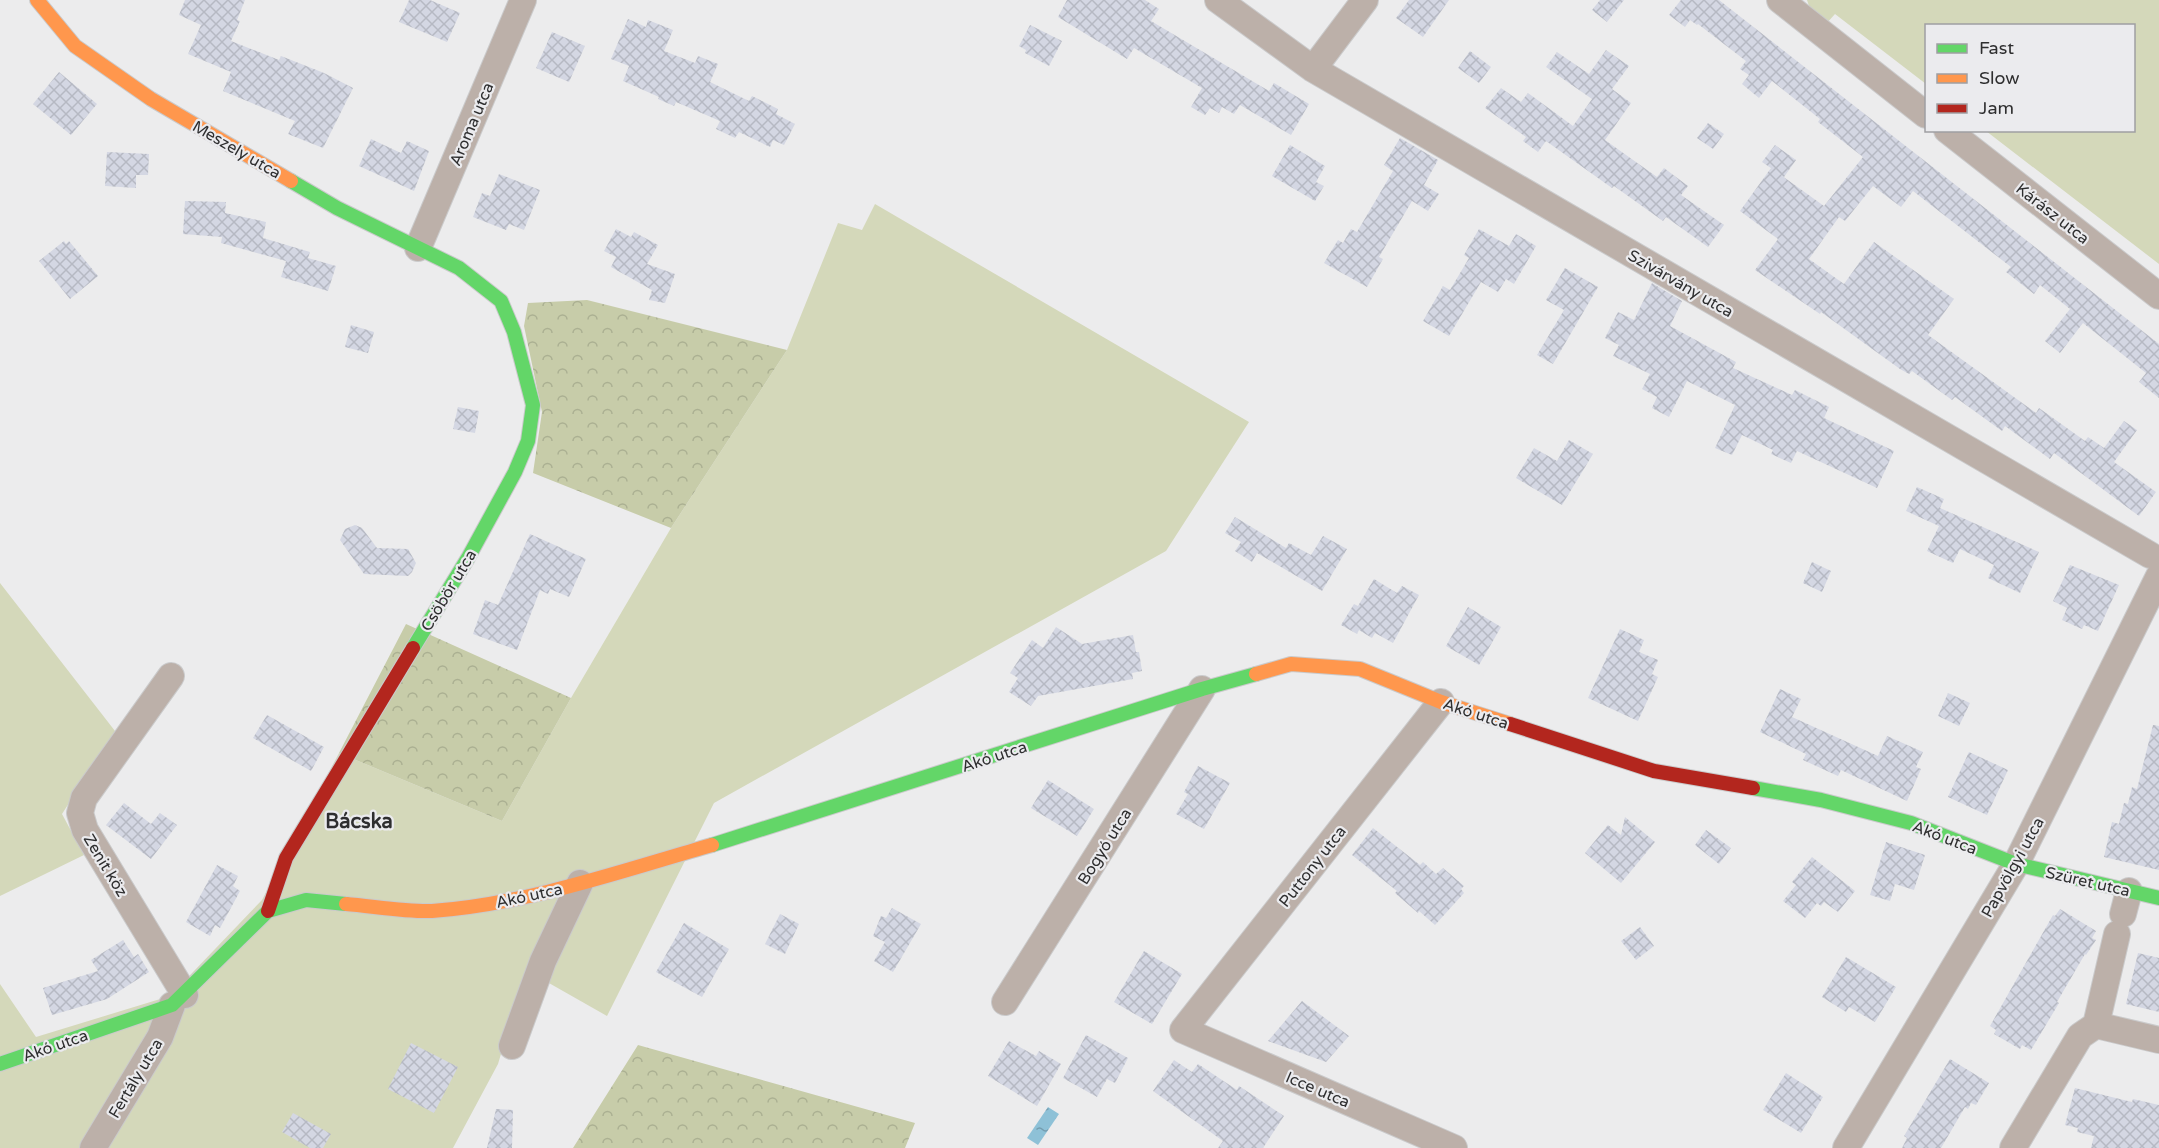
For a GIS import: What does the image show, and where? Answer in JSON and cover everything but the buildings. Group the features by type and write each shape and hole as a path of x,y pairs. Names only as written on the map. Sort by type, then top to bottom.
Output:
{"street":[{"name":"Meszely utca","path":"37,0 75,46 151,99 337,208 459,268"},
{"name":"Aroma utca","path":"418,248 523,0"},
{"name":"Szivárvány utca","path":"1218,0 1313,69 2157,563"},
{"path":"1313,69 1365,0"},
{"path":"1784,1 1925,114"},
{"name":"Kárász utca","path":"1950,132 2159,296"},
{"name":"Csöbör utca","path":"268,911 286,858 468,558 515,472 528,441 533,405 514,332 501,301 459,268"},
{"name":"Papvölgyi utca","path":"1846,1148 2016,864 2157,563"},
{"name":"Akó utca","path":"0,1064 178,1000 268,911 306,900 430,911 505,902 743,836 1202,689 1291,664 1360,669 1441,702 1654,771 1821,800 1911,824 2016,864"},
{"name":"Zenit köz","path":"171,676 84,798 80,813 85,830 178,1000"},
{"name":"Bogyó utca","path":"1005,1002 1202,689"},
{"name":"Puttony utca","path":"1183,1030 1441,702"},
{"name":"Szüret utca","path":"2016,864 2123,913 2159,898"},
{"path":"512,1046 543,961 580,883"},
{"path":"2013,1148 2080,1036 2096,1025 2123,913"},
{"name":"Fertály utca","path":"93,1148 160,1037 178,1000"},
{"path":"2096,1025 2159,1040"},
{"name":"Icce utca","path":"1183,1030 1454,1148"}],"green space":[{"path":"1807,0 2159,0 2159,264 1987,132 2135,132 2135,24 1925,24 1925,83 1835,14 1826,24 1810,9"},
{"path":"875,204 1249,422 1166,551 714,803 607,1016 526,970 498,1064 453,1148 0,1148 0,984 36,1037 170,996 262,900 339,753 502,821 671,528 787,350 838,223 862,230"},
{"path":"587,300 787,350 671,528 533,473 542,412 524,326 528,303"},
{"path":"0,583 115,731 62,814 84,855 0,896"},
{"path":"406,624 571,698 502,821 339,753"},
{"path":"638,1045 915,1123 905,1148 573,1148"}],"water":[{"path":"1048,1107 1059,1114 1038,1145 1027,1138"}],"traffic: fast":[{"path":"291,181 337,208 459,268 501,301 514,332 533,405 528,441 515,472 468,558 413,648"},
{"path":"712,845 1202,689 1256,674"},
{"path":"1753,788 1821,800 1911,823 2016,864 2159,898"},
{"path":"0,1064 172,1005 268,911 306,900 346,904"}],"traffic: slow":[{"path":"37,0 75,46 151,99 291,181"},
{"path":"1256,674 1291,664 1360,669 1441,702 1510,724"},
{"path":"346,904 422,911 468,907 539,894 712,845"}],"traffic: jam":[{"path":"268,911 286,858 413,648"},
{"path":"1510,724 1654,771 1753,788"}],"district":[{"name":"Bácska","path":"359,821"}]}
